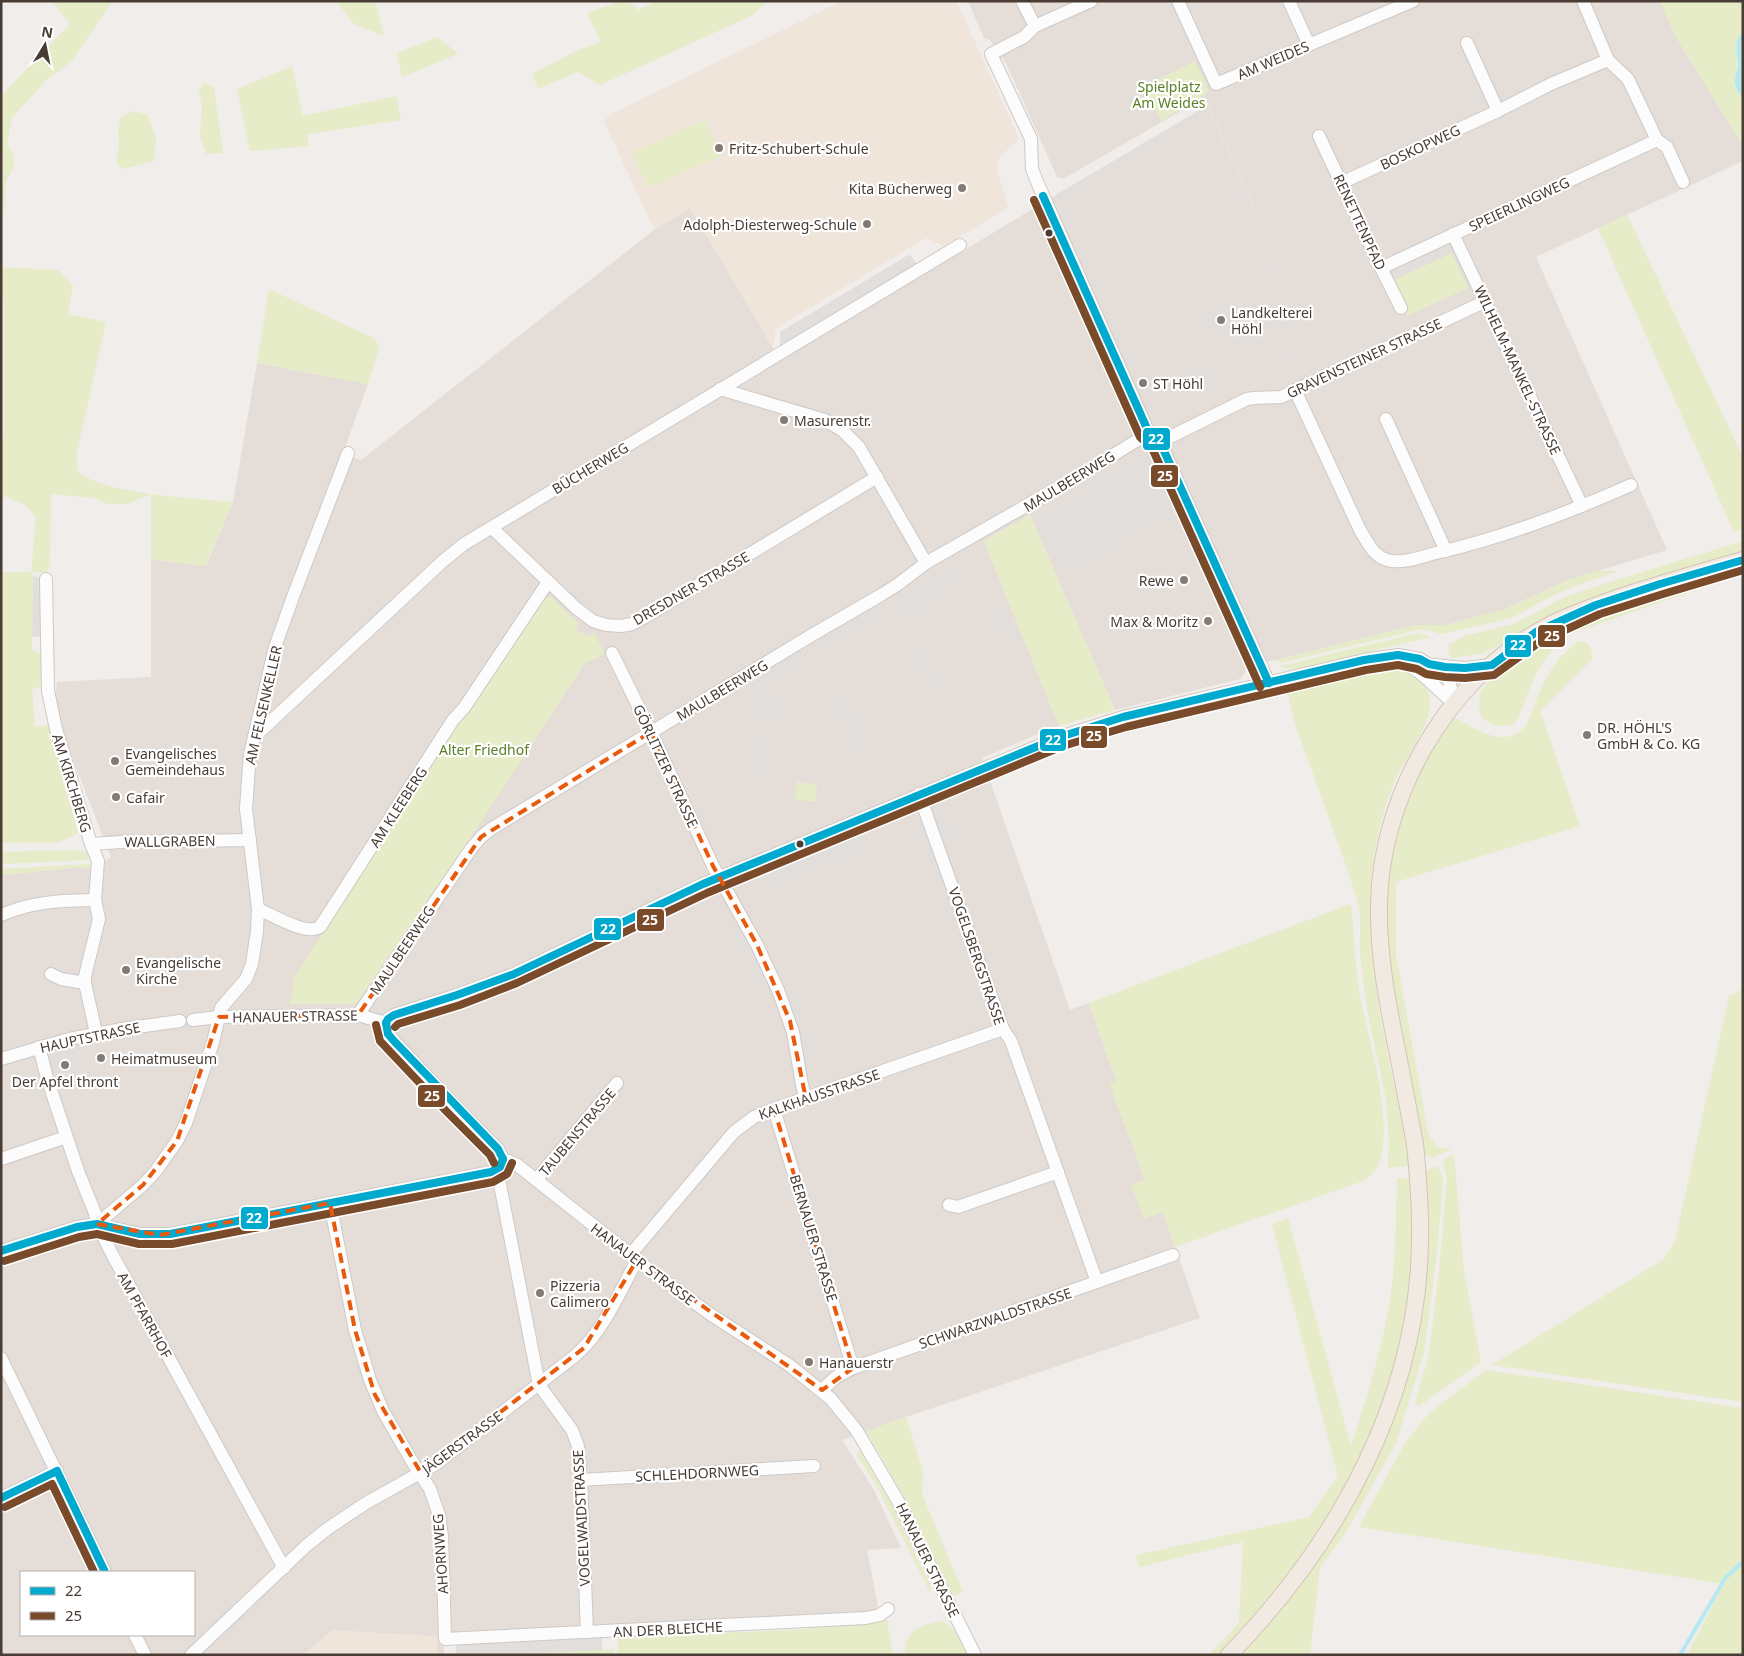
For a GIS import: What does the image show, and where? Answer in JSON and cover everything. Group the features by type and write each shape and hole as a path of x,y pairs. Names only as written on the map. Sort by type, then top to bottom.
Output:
{"main road":[{"path":"1229,1655 1278,1601 1309,1559 1359,1479 1385,1421 1404,1362 1415,1309 1420,1215 1414,1144 1382,960 1379,921 1382,858 1399,800 1422,753 1455,704 1492,664 1536,632 1596,606 1660,584 1743,560"}],"street":[{"path":"1022,1 1035,26"},
{"path":"1091,1 1035,26 1024,37 991,54 1031,139 1032,168 1043,196 1149,433 1160,442 1268,683"},
{"name":"AM WEIDES","path":"1178,1 1216,84 1400,4 1413,1"},
{"path":"1289,1 1309,45"},
{"path":"1583,1 1608,60 1628,79 1657,140 1667,147 1683,182"},
{"path":"1466,43 1498,111"},
{"name":"BOSKOPWEG","path":"1341,183 1498,111 1552,84 1608,60"},
{"name":"RENETTENPFAD","path":"1319,136 1401,308"},
{"name":"SPEIERLINGWEG","path":"1381,268 1657,140"},
{"name":"WILHELM-MANKEL-STRASSE","path":"1453,234 1582,506"},
{"name":"BÜCHERWEG","path":"254,737 443,561 464,544 960,245"},
{"name":"GRAVENSTEINER STRASSE","path":"1160,442 1247,399 1281,397 1486,301"},
{"path":"720,389 819,418 844,431 860,447 926,563"},
{"path":"1295,390 1360,530 1372,550 1380,557 1389,561 1446,551 1529,527 1631,485"},
{"path":"1386,419 1446,551"},
{"name":"MAULBEERWEG","path":"358,1015 481,837 651,732 888,592 926,563 1092,468 1149,433"},
{"name":"AM FELSENKELLER","path":"218,1017 224,1004 240,987 250,972 257,931 258,909 246,809 246,792 254,737 275,647 348,453"},
{"name":"DRESDNER STRASSE","path":"492,528 580,612 593,620 612,626 632,624 877,477"},
{"name":"AM KIRCHBERG","path":"46,579 48,691 56,729 91,844 98,860 95,900 99,919 85,976 96,1033"},
{"name":"AM KLEEBERG","path":"258,909 302,928 316,930 320,927 453,720 464,708 548,582"},
{"name":"GÖRLITZER STRASSE","path":"612,653 713,866 721,878"},
{"path":"386,1023 394,1015 457,996 514,974 696,888 919,794 1088,727 1364,660 1398,655 1420,659 1444,674 1449,681 1455,704"},
{"path":"1381,658 1406,664 1417,670 1455,704"},
{"path":"1429,664 1465,668 1492,664"},
{"name":"VOGELSBERGSTRASSE","path":"919,794 1003,1029 1011,1041 1097,1282"},
{"name":"WALLGRABEN","path":"91,844 250,840"},
{"path":"721,878 758,945 783,1001 793,1032 806,1099"},
{"path":"1,915 40,904 69,900 95,900"},
{"path":"51,974 61,979 85,983"},
{"name":"HANAUER STRASSE","path":"218,1017 358,1015 386,1023 388,1034 394,1042 498,1148 500,1164 516,1164 633,1257 710,1314 790,1365 822,1390 844,1413 889,1485 976,1655"},
{"path":"97,1224 143,1186 177,1141 192,1106 213,1042 218,1017 193,1020"},
{"name":"HAUPTSTRASSE","path":"1,1059 96,1033 180,1021"},
{"name":"KALKHAUSSTRASSE","path":"539,1385 576,1355 592,1339 633,1257 739,1127 754,1117 774,1109 1003,1029"},
{"name":"AM PFARRHOF","path":"39,1048 66,1137 96,1213 97,1224 284,1568"},
{"name":"TAUBENSTRASSE","path":"536,1180 617,1084"},
{"name":"BERNAUER STRASSE","path":"774,1109 853,1368"},
{"path":"1,1159 66,1137"},
{"path":"1,1251 77,1227 97,1224 140,1234 160,1235 330,1203 500,1164 539,1385"},
{"path":"949,1205 958,1206 1058,1172"},
{"name":"AHORNWEG","path":"330,1203 355,1330 367,1374 383,1411 430,1489 441,1522 445,1639"},
{"name":"SCHWARZWALDSTRASSE","path":"822,1390 836,1376 853,1368 1173,1255"},
{"path":"1,1358 105,1571"},
{"name":"JÄGERSTRASSE","path":"191,1655 306,1546 366,1503 436,1464 539,1385"},
{"name":"VOGELWAIDSTRASSE","path":"539,1385 568,1423 575,1435 579,1453 586,1632"},
{"name":"SCHLEHDORNWEG","path":"581,1480 814,1466"},
{"path":"1,1498 57,1471"},
{"name":"AN DER BLEICHE","path":"445,1639 866,1618 880,1615 888,1609"},
{"path":"136,1636 145,1655"}],"highlighted area":[{"path":"651,732 713,866 757,945 790,1021 806,1099 774,1109 853,1368 822,1390 637,1260 584,1348 421,1473 375,1395 355,1330 330,1203 160,1235 97,1224 143,1185 177,1141 219,1017 358,1015 481,837"}],"shaded area":[{"name":"Fritz-Schubert-Schule","path":"842,1 956,1 1019,140 1000,156 997,168 1008,208 944,246 926,238 775,329 773,348 690,208 654,230 604,121 611,114"},
{"path":"968,1 1660,1 1676,37 1743,146 1743,161 1536,257 1667,550 1568,580 1505,609 1445,625 1416,625 1247,667 1240,679 1115,710 1030,515 984,541 1059,726 982,758 1070,1010 1089,1003 1116,1081 1110,1084 1145,1180 1131,1185 1163,1212 1200,1318 842,1440 874,1490 901,1548 867,1550 878,1607 870,1615 444,1636 444,1655 1,1655 1,875 71,868 93,868 111,857 61,729 55,707 57,682 151,677 151,559 206,566 233,502 257,363 368,384 343,453 361,460 654,230 690,208 773,348 779,362 1054,196 1155,424 1317,349 1205,97 1063,179 1057,177 1007,65 990,40 984,38"},
{"path":"1475,61 1483,79 1470,86 1462,68"},
{"path":"1486,84 1494,101 1480,108 1472,90"},
{"path":"1208,105 1317,349 1155,425 1054,196"},
{"path":"1441,240 1448,254 1398,278 1391,263"},
{"path":"910,254 920,269 780,353 780,332"},
{"path":"1150,456 1176,516 1118,543 1120,547 1061,573 1038,517 1096,491 1092,482"},
{"path":"955,563 962,577 918,616 901,622 895,598"},
{"path":"33,576 46,579 46,637 32,637"},
{"path":"881,595 884,614 822,651 812,635"},
{"path":"1003,603 1018,638 1004,643 990,610"},
{"path":"796,645 805,662 754,692 738,680"},
{"path":"926,645 942,682 927,689 911,652"},
{"path":"767,689 770,694 778,690 786,707 778,711 782,718 763,727 749,698"},
{"path":"851,693 872,753 854,758 833,698"},
{"path":"757,730 779,776 743,770 750,734"},
{"path":"945,807 956,838 938,844 927,814"},
{"path":"924,821 959,917 950,920 917,829"},
{"path":"868,830 872,848 769,890 759,882 762,874"},
{"path":"742,917 775,983 759,988 747,961 730,932"},
{"path":"778,990 803,1001 813,1055 799,1067"},
{"path":"84,1046 90,1080 56,1093 46,1064 56,1061 54,1053"},
{"path":"332,1630 437,1636 438,1655 303,1655"},
{"path":"602,1632 602,1650 456,1655 456,1639"}],"green space":[{"path":"52,1 113,1 71,62 45,81 12,118 7,144 14,156 14,166 6,182 4,210 1,212 1,96 70,24"},
{"path":"336,1 375,1 384,36 354,24"},
{"path":"627,1 638,10 656,1 768,1 751,16 600,85 578,72 538,89 532,74 576,51 601,42 587,13"},
{"path":"1660,1 1743,1 1743,33 1737,44 1735,85 1743,99 1743,146 1676,37"},
{"path":"438,37 458,54 402,77 397,53"},
{"name":"Spielplatz Am Weides","path":"1195,61 1208,88 1206,94 1161,121 1144,86"},
{"path":"292,66 303,116 396,96 401,120 307,134 309,146 250,151 237,89"},
{"path":"203,83 214,87 223,153 206,154 200,136 202,106 199,93"},
{"path":"134,111 148,115 156,140 154,161 123,169 116,162 119,145 118,130 121,117"},
{"path":"705,120 721,156 648,188 632,152"},
{"path":"1627,215 1743,457 1743,529 1734,532 1598,228"},
{"path":"1452,253 1468,288 1407,316 1391,281"},
{"path":"1,267 58,270 73,285 68,314 106,322 76,457 78,472 91,480 109,486 151,494 127,504 108,504 94,498 51,494 50,563 47,572 31,572 36,518 26,506 6,496 1,501 1,437 4,436 4,299 1,298"},
{"path":"269,289 371,337 377,342 379,348 368,384 257,363"},
{"path":"151,494 233,502 205,566 151,559"},
{"path":"1030,515 1115,710 1059,726 984,541"},
{"path":"1743,541 1743,552 1682,570 1531,627 1484,653 1452,658 1448,653 1449,644 1464,636 1514,624 1565,597"},
{"path":"1743,566 1743,574 1569,634 1550,652 1543,662 1532,683 1518,719 1513,725 1501,726 1491,724 1482,718 1479,710 1480,692 1491,678 1515,656 1537,641 1597,610"},
{"path":"1597,571 1619,571 1550,597 1511,618 1442,634 1421,629 1281,663 1276,660 1416,625 1445,625 1505,609 1568,580"},
{"path":"1,572 31,572 33,576 32,650 42,654 42,684 38,688 32,689 35,727 48,725 78,833 58,843 1,843"},
{"name":"Alter Friedhof","path":"542,597 551,597 579,624 576,630 590,637 594,632 605,654 585,663 475,831 356,1004 289,1004 294,978 452,730"},
{"path":"1418,633 1431,637 1296,669 1277,667"},
{"path":"1577,642 1584,642 1590,646 1593,658 1540,711 1580,826 1396,882 1396,954 1428,1133 1436,1147 1452,1149 1432,1158 1422,1154 1387,955 1386,871 1404,803 1432,750 1454,717 1492,736 1512,736 1520,731 1528,722 1541,688 1552,669"},
{"path":"1380,662 1405,670 1419,679 1428,692 1430,701 1427,720 1395,780 1388,798 1379,830 1372,869 1370,908 1376,988 1390,1068 1407,1145 1408,1166 1388,1168 1389,1141 1386,1099 1367,1009 1360,954 1360,913 1344,860 1295,724 1286,685"},
{"path":"797,782 817,785 815,802 795,799"},
{"path":"81,850 87,853 87,860 1,864 1,852"},
{"path":"90,864 93,868 71,868 1,875 1,869"},
{"path":"1350,904 1359,991 1382,1105 1384,1129 1382,1150 1377,1168 1373,1174 1363,1181 1175,1247 1163,1212 1144,1219 1131,1185 1145,1180 1109,1083 1116,1081 1089,1003"},
{"path":"1743,989 1743,1402 1492,1365 1664,1259 1675,1241 1729,996"},
{"path":"1454,1154 1464,1271 1481,1362 1419,1406 1415,1404 1429,1354 1440,1262 1447,1179 1443,1160"},
{"path":"1438,1166 1443,1179 1436,1262 1424,1352 1396,1443 1345,1534 1320,1567 1310,1655 1237,1655 1289,1598 1399,1395 1423,1172"},
{"path":"1397,1178 1411,1179 1411,1275 1407,1307 1396,1356 1372,1431 1339,1499 1299,1561 1268,1600 1219,1655 1209,1655 1239,1623 1243,1542 1139,1567 1136,1555 1309,1517 1338,1476 1272,1224 1288,1218 1351,1446 1381,1346 1391,1295 1396,1228"},
{"path":"1486,1370 1743,1408 1743,1655 1687,1655 1724,1584 1359,1527 1405,1443 1429,1413"},
{"path":"906,1417 923,1471 922,1494 963,1592 954,1596 904,1497 866,1431"},
{"path":"860,1451 892,1505 931,1586 930,1592 876,1485 856,1454"},
{"path":"887,1620 893,1655 618,1655 618,1637 795,1630"},
{"path":"942,1621 955,1632 968,1655 905,1655 908,1639 915,1630"},
{"path":"613,1649 614,1655 498,1655"}],"water":[{"path":"1743,33 1743,98 1736,88 1735,81 1738,64 1737,43"}],"waterway":[{"path":"1680,1655 1726,1577 1743,1562"}],"transit line":[{"name":"22","path":"1043,196 1149,433 1160,442 1269,683"},
{"name":"25","path":"1034,200 1140,437 1152,448 1260,687"},
{"name":"22","path":"386,1023 394,1015 514,974 703,884 1060,737 1123,717 1364,660 1398,655 1420,659 1429,664 1445,667 1465,668 1492,665 1536,632 1596,605 1743,560"},
{"name":"25","path":"395,1027 398,1024 460,1005 517,983 707,893 1063,746 1126,727 1366,670 1398,665 1417,669 1426,674 1445,677 1465,678 1494,675 1541,641 1600,614 1743,570"},
{"name":"22","path":"386,1023 388,1034 394,1041 498,1149 503,1159"},
{"name":"25","path":"376,1025 380,1041 490,1155 494,1163"},
{"name":"22","path":"1,1251 77,1227 97,1224 140,1234 170,1234 491,1172 500,1167 503,1159"},
{"name":"25","path":"4,1261 79,1237 97,1234 139,1244 172,1244 493,1182 507,1174 512,1163"},
{"name":"22","path":"57,1471 105,1571"},
{"name":"22","path":"1,1498 57,1471"},
{"name":"25","path":"5,1507 52,1484 94,1571"}],"place":[{"name":"Fritz-Schubert-Schule","path":"719,148"},
{"name":"Kita Bücherweg","path":"962,188"},
{"name":"Adolph-Diesterweg-Schule","path":"867,224"},
{"name":"Landkelterei Höhl","path":"1221,320"},
{"name":"ST Höhl","path":"1143,383"},
{"name":"Masurenstr.","path":"784,420"},
{"name":"Rewe","path":"1184,580"},
{"name":"Max & Moritz","path":"1208,621"},
{"name":"DR. HÖHL'S GmbH & Co. KG","path":"1587,735"},
{"name":"Evangelisches Gemeindehaus","path":"115,761"},
{"name":"Cafair","path":"116,797"},
{"name":"Evangelische Kirche","path":"126,970"},
{"name":"Heimatmuseum","path":"101,1058"},
{"name":"Der Apfel thront","path":"65,1065"},
{"name":"Pizzeria Calimero","path":"540,1293"},
{"name":"Hanauerstr","path":"809,1362"}]}
